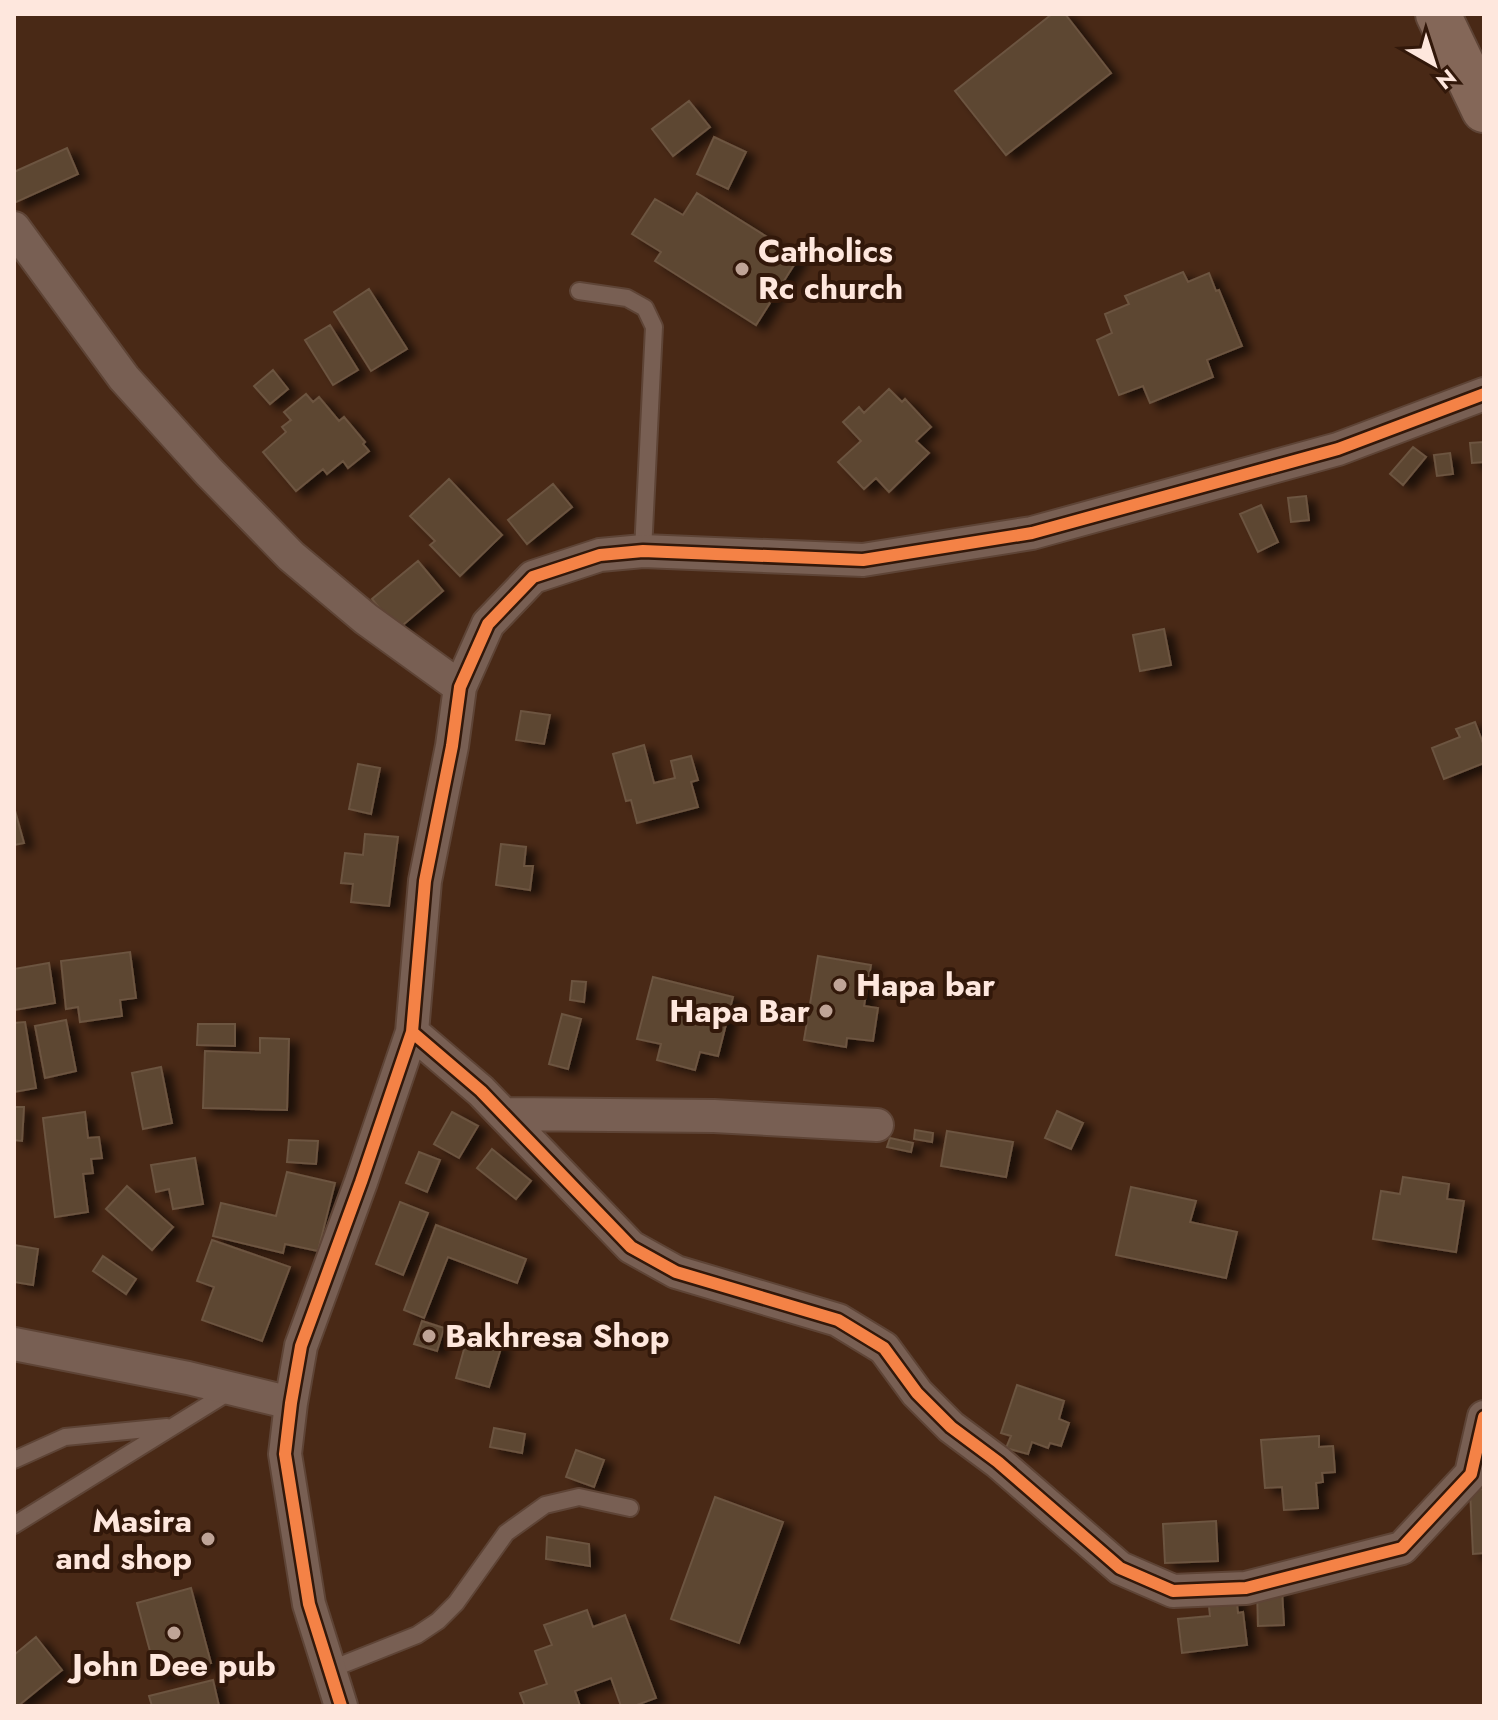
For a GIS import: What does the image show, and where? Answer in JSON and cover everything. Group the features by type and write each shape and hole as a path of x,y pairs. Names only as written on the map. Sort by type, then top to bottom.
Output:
{"street":[{"path":"1438,14 1484,110"},
{"path":"14,228 124,378 219,483 291,556 366,619 460,687"},
{"path":"341,1706 309,1604 285,1454 291,1403 301,1346 412,1032 425,881 452,746 460,687 488,624 533,577 600,555 643,551 863,560 1032,533 1338,449 1484,394"},
{"path":"412,1032 455,1066 504,1114 631,1247 676,1272 838,1320 884,1348 917,1393 951,1427 998,1462 1120,1568 1173,1591 1246,1588 1402,1548 1471,1474 1484,1417"},
{"path":"504,1114 714,1116 877,1125"},
{"path":"14,1344 173,1374 291,1403"}],"lane":[{"path":"579,291 627,298 645,308 654,327 643,551"},
{"path":"14,1525 233,1389"},
{"path":"14,1460 65,1437 174,1426"},
{"path":"329,1670 417,1635 438,1621 456,1603 506,1533 545,1505 579,1497 630,1508"}],"building":[{"path":"1052,14 1065,14 1111,73 1006,155 955,91"},
{"path":"689,101 710,127 673,156 652,129"},
{"path":"714,137 746,152 728,189 697,174"},
{"path":"67,148 78,174 14,203 14,172"},
{"path":"697,193 799,257 756,325 655,261 661,252 632,234 655,199 683,215"},
{"path":"1183,272 1188,282 1209,273 1242,346 1207,360 1213,377 1150,403 1143,386 1119,395 1097,340 1112,333 1105,314 1129,304 1125,296"},
{"path":"369,289 407,349 371,371 334,312"},
{"path":"330,325 358,370 333,385 305,340"},
{"path":"273,370 288,389 270,404 254,386"},
{"path":"889,389 902,402 905,399 931,427 916,441 929,453 889,492 876,478 864,489 838,462 861,441 843,422 859,407 864,413"},
{"path":"306,394 313,402 319,397 339,421 344,417 369,451 348,468 343,461 327,474 323,469 296,491 263,452 286,432 282,427 291,420 284,412"},
{"path":"1484,442 1484,462 1472,463 1470,443"},
{"path":"1413,447 1426,457 1403,485 1390,474"},
{"path":"1450,453 1453,474 1437,476 1434,455"},
{"path":"449,479 502,535 460,576 430,545 435,541 410,516"},
{"path":"553,484 572,507 527,544 508,520"},
{"path":"1306,496 1309,520 1291,522 1288,498"},
{"path":"1261,505 1278,542 1258,552 1240,514"},
{"path":"418,561 443,591 397,630 372,599"},
{"path":"1164,629 1171,665 1140,671 1133,635"},
{"path":"521,711 550,715 544,744 516,740"},
{"path":"1475,722 1484,746 1484,763 1444,779 1432,748 1460,737 1456,729"},
{"path":"644,745 654,783 675,778 671,761 691,756 698,780 691,782 698,807 637,823 631,800 626,801 613,754"},
{"path":"358,764 380,768 371,814 349,809"},
{"path":"14,807 24,843 14,845"},
{"path":"365,834 398,837 389,906 351,902 353,884 341,883 345,853 363,855"},
{"path":"501,844 526,847 524,866 533,866 530,890 496,885"},
{"path":"130,952 136,998 120,1000 122,1016 80,1022 78,1007 66,1009 61,961"},
{"name":"Hapa bar","path":"818,956 871,965 864,1006 878,1008 873,1041 847,1038 846,1047 804,1040"},
{"path":"49,963 55,1003 14,1010 14,969"},
{"path":"653,977 733,997 718,1056 700,1052 695,1070 657,1060 661,1044 637,1039"},
{"path":"572,981 586,982 584,1002 570,1000"},
{"path":"562,1014 581,1019 568,1069 549,1064"},
{"path":"66,1020 76,1071 45,1078 35,1026"},
{"path":"25,1022 36,1088 14,1092 14,1023"},
{"path":"198,1024 235,1024 235,1046 197,1045"},
{"path":"260,1038 289,1039 287,1110 203,1108 205,1051 260,1053"},
{"path":"161,1067 172,1123 143,1129 132,1073"},
{"path":"14,1107 24,1107 22,1141 14,1140"},
{"path":"1057,1111 1083,1123 1071,1149 1045,1138"},
{"path":"85,1112 88,1138 99,1137 102,1158 91,1159 93,1173 83,1174 88,1212 55,1217 43,1118"},
{"path":"452,1112 478,1126 459,1158 434,1144"},
{"path":"915,1130 933,1133 932,1142 914,1139"},
{"path":"947,1131 1013,1142 1006,1177 941,1166"},
{"path":"890,1138 913,1143 911,1152 887,1147"},
{"path":"289,1140 318,1141 316,1164 287,1162"},
{"path":"492,1149 531,1181 516,1199 477,1168"},
{"path":"419,1152 440,1160 427,1192 406,1183"},
{"path":"195,1158 203,1204 173,1209 169,1189 156,1192 151,1165"},
{"path":"287,1172 335,1183 318,1251 285,1244 283,1253 213,1236 221,1203 276,1216"},
{"path":"1403,1177 1449,1184 1447,1199 1464,1201 1456,1252 1373,1239 1381,1191 1400,1194"},
{"path":"127,1186 173,1227 152,1250 106,1209"},
{"path":"1131,1187 1196,1201 1190,1222 1237,1232 1226,1278 1116,1255"},
{"path":"400,1202 428,1213 403,1275 376,1264"},
{"path":"436,1225 526,1259 517,1283 448,1257 424,1318 404,1310"},
{"path":"212,1240 290,1267 262,1341 202,1320 214,1287 197,1281"},
{"path":"14,1245 38,1249 33,1285 14,1282"},
{"path":"103,1256 136,1279 126,1294 93,1271"},
{"name":"Bakhresa Shop","path":"422,1321 444,1328 437,1351 414,1344"},
{"path":"468,1335 502,1345 489,1387 456,1378"},
{"path":"1017,1385 1064,1401 1059,1419 1069,1423 1061,1446 1050,1443 1048,1448 1032,1442 1028,1454 1006,1448 1011,1436 1001,1433"},
{"path":"494,1428 525,1434 522,1453 490,1447"},
{"path":"1319,1436 1319,1447 1333,1446 1335,1472 1322,1473 1323,1482 1316,1483 1318,1508 1284,1510 1282,1487 1265,1488 1261,1440"},
{"path":"576,1450 604,1460 594,1487 566,1477"},
{"path":"1484,1465 1484,1553 1473,1554 1470,1490 1483,1489"},
{"path":"715,1497 783,1522 739,1643 671,1619"},
{"path":"1216,1521 1218,1561 1165,1563 1163,1524"},
{"path":"547,1537 589,1544 590,1566 546,1559"},
{"name":"John Dee pub","path":"191,1588 211,1663 157,1677 137,1603"},
{"path":"1257,1590 1282,1590 1284,1625 1258,1626"},
{"path":"1236,1594 1238,1613 1243,1612 1247,1645 1182,1653 1178,1619 1210,1616 1208,1597"},
{"path":"587,1610 593,1627 625,1615 656,1698 634,1706 621,1706 611,1678 575,1691 580,1706 525,1706 520,1693 547,1684 535,1651 552,1645 544,1625"},
{"path":"36,1637 62,1670 14,1706 14,1655"},
{"path":"213,1680 219,1706 152,1706 149,1696"}],"cycle path":[{"path":"341,1706 309,1604 285,1454 291,1403 301,1346 412,1032 425,881 452,746 460,687 488,624 533,577 600,555 643,551 863,560 1032,533 1338,449 1484,394"},
{"path":"412,1032 481,1091 631,1247 676,1272 838,1320 884,1348 917,1393 951,1427 998,1462 1120,1568 1173,1591 1246,1588 1402,1548 1471,1474 1484,1417"}],"place":[{"name":"Catholics Rc church","path":"742,269"},
{"name":"Hapa bar","path":"840,985"},
{"name":"Hapa Bar","path":"826,1011"},
{"name":"Bakhresa Shop","path":"429,1336"},
{"name":"Masira and shop","path":"208,1539"},
{"name":"John Dee pub","path":"174,1633"}]}
